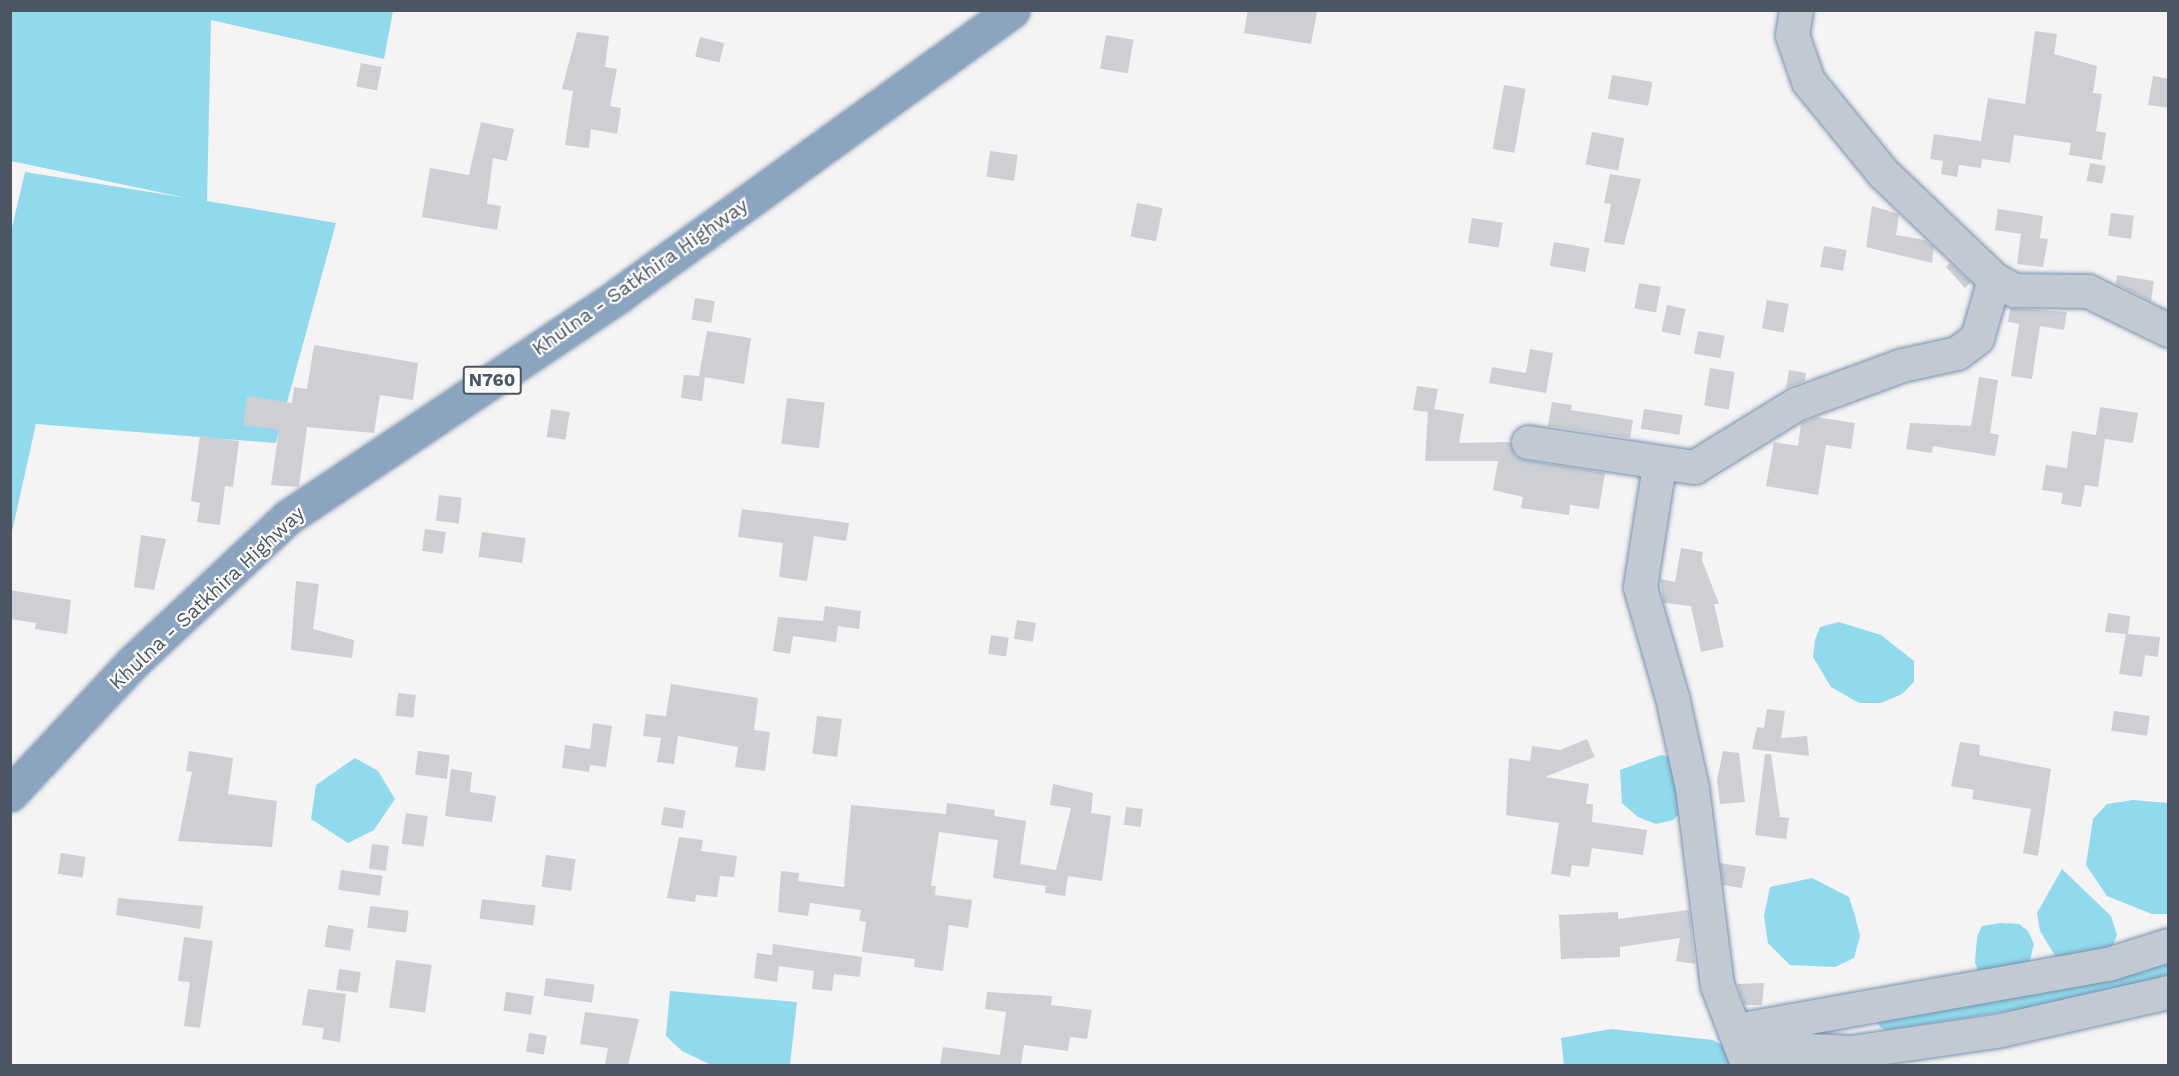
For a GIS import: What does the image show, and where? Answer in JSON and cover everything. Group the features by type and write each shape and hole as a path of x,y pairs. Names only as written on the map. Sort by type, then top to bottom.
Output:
{"highway":[{"name":"Khulna - Satkhira Highway","path":"10,794 132,663 288,517 619,295 1012,10"}],"street":[{"path":"1796,10 1792,35 1808,81 1883,173 1994,279 2014,290 2088,291 2169,330"},
{"path":"1528,442 1659,465 1694,467 1796,404 1902,364 1958,353 1977,338 1994,279"},
{"path":"1659,465 1640,587 1672,697 1692,788 1717,985 1742,1048"},
{"path":"1742,1048 2108,964 2169,945"},
{"path":"1742,1048 1851,1053 2001,1029 2169,992"}],"water":[{"path":"11,11 393,11 384,59 211,20 207,201 336,223 276,443 36,424 11,536 10,236 25,172 187,198 11,161"},
{"path":"1839,622 1881,635 1914,661 1914,682 1902,694 1881,703 1859,703 1831,687 1813,657 1815,640 1820,627"},
{"path":"1661,755 1675,758 1681,812 1673,820 1656,824 1638,817 1622,803 1620,770"},
{"path":"355,758 378,771 395,799 374,830 348,843 311,819 316,785"},
{"path":"2133,800 2168,803 2168,914 2152,914 2107,896 2086,865 2093,819 2107,804"},
{"path":"2062,869 2111,916 2117,935 2110,952 2059,962 2040,931 2037,913"},
{"path":"1812,878 1849,897 1855,916 1860,936 1854,958 1835,967 1790,965 1768,943 1764,916 1770,887"},
{"path":"2000,923 2019,924 2028,931 2034,944 2028,969 1979,973 1975,963 1977,937 1982,926"},
{"path":"670,991 797,1002 790,1065 711,1065 682,1051 666,1036"},
{"path":"1611,1029 1713,1040 1729,1049 1737,1065 1564,1065 1561,1038"}],"building":[{"path":"1248,10 1317,12 1311,44 1244,33"},
{"path":"2035,31 2057,34 2054,54 2097,66 2093,93 2102,94 2096,131 2106,133 2102,160 2069,155 2071,143 2014,135 2010,163 1982,159 1981,168 1959,165 1957,177 1941,174 1943,161 1930,159 1934,134 1981,141 1988,98 2025,104"},
{"path":"577,32 609,36 605,67 617,69 610,106 621,108 617,134 591,129 589,148 565,145 573,91 562,89"},
{"path":"1106,35 1134,40 1128,73 1100,68"},
{"path":"700,37 724,43 719,62 695,56"},
{"path":"361,63 382,67 377,91 356,87"},
{"path":"1612,75 1652,82 1648,106 1608,99"},
{"path":"2153,76 2169,79 2169,108 2148,105"},
{"path":"1504,85 1526,89 1514,153 1493,149"},
{"path":"481,122 514,129 507,161 493,158 487,204 501,206 497,230 422,217 430,168 469,175"},
{"path":"1592,132 1624,138 1618,171 1586,164"},
{"path":"990,151 1018,155 1014,181 986,177"},
{"path":"2090,163 2106,166 2102,184 2087,181"},
{"path":"1610,174 1641,179 1624,245 1604,242 1611,204 1604,203"},
{"path":"1137,203 1163,208 1156,241 1131,236"},
{"path":"1872,206 1899,214 1896,235 1925,240 1934,247 1932,263 1866,247"},
{"path":"1998,209 2043,216 2040,238 2048,239 2043,267 2017,264 2021,234 1995,230"},
{"path":"2111,213 2134,216 2131,239 2108,236"},
{"path":"1472,218 1503,223 1499,248 1468,243"},
{"path":"1554,242 1589,248 1585,272 1550,266"},
{"path":"1824,246 1847,250 1843,271 1820,267"},
{"path":"1950,263 1971,282 1965,288 1946,267"},
{"path":"2117,275 2154,281 2151,301 2116,284"},
{"path":"1639,283 1661,287 1656,312 1634,309"},
{"path":"695,298 715,301 711,323 692,320"},
{"path":"1767,300 1789,304 1784,332 1762,329"},
{"path":"1667,305 1686,309 1680,335 1661,331"},
{"path":"2010,308 2067,312 2064,330 2040,326 2032,379 2011,376 2019,324 2008,322"},
{"path":"707,331 751,338 744,384 705,377 702,401 681,398 684,375 699,376"},
{"path":"1698,331 1725,336 1721,358 1694,354"},
{"path":"314,345 418,363 413,400 380,395 374,433 307,427 299,487 271,485 279,430 243,425 247,396 292,403 294,387 307,389"},
{"path":"1530,349 1553,353 1546,393 1489,383 1492,367 1526,373"},
{"path":"1710,368 1735,372 1729,409 1704,406"},
{"path":"1789,370 1806,373 1805,381 1786,388"},
{"path":"1979,377 1998,380 1990,433 1999,435 1995,456 1933,446 1932,453 1906,449 1910,423 1971,426"},
{"path":"1417,386 1438,389 1434,409 1464,414 1459,443 1510,442 1516,456 1525,460 1605,473 1599,509 1570,505 1569,515 1521,508 1523,497 1493,490 1498,461 1425,461 1428,412 1413,410"},
{"path":"787,398 825,403 819,448 781,444"},
{"path":"1552,402 1572,405 1571,410 1633,420 1630,438 1548,426"},
{"path":"2100,407 2138,413 2133,443 2105,439 2098,487 2085,485 2081,507 2061,504 2063,493 2042,490 2046,465 2067,468 2072,431 2096,435"},
{"path":"551,409 570,412 565,440 547,437"},
{"path":"1644,409 1683,415 1679,435 1641,429"},
{"path":"1816,417 1855,423 1851,449 1826,445 1818,495 1766,486 1774,442 1798,446 1801,423"},
{"path":"200,436 239,441 233,487 225,486 220,525 197,522 200,503 191,501"},
{"path":"439,495 462,498 459,524 436,521"},
{"path":"742,509 849,523 846,541 814,536 807,581 779,577 783,543 738,537"},
{"path":"425,529 446,532 443,554 422,551"},
{"path":"482,532 526,538 522,563 479,557"},
{"path":"141,535 166,539 154,590 134,587"},
{"path":"1681,548 1703,552 1702,560 1719,604 1714,604 1724,647 1701,652 1691,606 1664,603 1660,579 1675,582"},
{"path":"296,581 319,584 313,629 354,640 352,658 291,650"},
{"path":"10,590 71,600 67,634 35,629 36,623 10,619"},
{"path":"825,606 861,611 859,629 838,626 836,642 793,636 790,654 773,651 778,617 823,621"},
{"path":"2108,613 2130,616 2128,634 2160,637 2158,657 2145,655 2142,677 2119,674 2126,634 2105,632"},
{"path":"1017,620 1036,623 1033,642 1014,639"},
{"path":"991,635 1009,638 1006,657 988,654"},
{"path":"671,684 758,698 754,730 770,732 765,771 735,767 738,747 678,736 674,764 657,762 661,738 643,736 646,714 666,716"},
{"path":"398,693 416,695 413,718 396,716"},
{"path":"1767,709 1785,711 1781,738 1807,736 1809,756 1752,749 1757,727 1764,728"},
{"path":"2114,711 2150,716 2147,736 2111,731"},
{"path":"817,716 842,719 837,757 812,754"},
{"path":"593,723 612,726 606,767 590,765 589,772 562,768 565,745 590,749"},
{"path":"1587,739 1595,757 1545,777 1589,784 1586,804 1593,804 1592,822 1647,830 1643,855 1592,848 1589,867 1572,865 1570,877 1551,874 1559,823 1506,815 1509,758 1530,761 1532,746 1560,750"},
{"path":"1960,742 1980,745 1979,755 2051,769 2038,856 2023,853 2031,809 1972,799 1974,790 1951,786"},
{"path":"189,751 233,758 228,794 277,801 272,847 178,841 192,772 186,771"},
{"path":"418,751 450,755 447,779 415,775"},
{"path":"1723,751 1739,753 1745,802 1720,804 1717,780"},
{"path":"1765,754 1771,754 1780,817 1789,818 1786,839 1755,835"},
{"path":"451,769 472,772 470,792 496,796 492,822 445,816"},
{"path":"1053,784 1093,793 1091,813 1111,816 1102,881 1068,876 1065,896 1045,893 1046,886 993,878 998,840 939,832 931,886 936,886 935,895 972,900 968,928 949,925 943,971 914,967 915,959 862,952 866,922 859,921 861,910 810,903 808,916 778,912 781,871 799,873 798,881 844,887 851,805 946,814 947,803 995,810 994,816 1026,821 1020,864 1056,870 1071,808 1050,805"},
{"path":"664,807 686,811 683,829 661,825"},
{"path":"1126,807 1143,809 1141,827 1124,825"},
{"path":"406,813 428,816 423,847 402,844"},
{"path":"679,837 703,840 701,851 737,856 734,877 720,876 717,897 696,895 695,902 667,898"},
{"path":"372,844 389,846 386,871 369,869"},
{"path":"61,853 86,857 82,878 58,874"},
{"path":"546,855 576,859 571,891 542,887"},
{"path":"1720,863 1746,867 1742,888 1723,885"},
{"path":"341,870 383,876 380,896 338,890"},
{"path":"118,898 203,906 200,929 116,915"},
{"path":"482,899 536,906 533,925 480,919"},
{"path":"370,906 409,911 406,933 367,928"},
{"path":"1689,910 1695,964 1676,961 1680,938 1620,947 1620,957 1561,959 1559,915 1618,912 1618,919"},
{"path":"328,925 354,929 350,951 325,947"},
{"path":"184,937 213,941 200,1028 184,1026 190,982 178,981"},
{"path":"773,944 862,957 860,977 834,974 832,991 812,989 814,971 779,966 777,982 754,978 757,953 772,955"},
{"path":"396,960 432,965 425,1013 389,1008"},
{"path":"339,969 361,972 358,993 336,990"},
{"path":"546,978 595,985 592,1003 543,996"},
{"path":"1764,983 1762,1005 1745,1005 1737,984"},
{"path":"308,989 346,994 340,1042 322,1039 324,1028 302,1025"},
{"path":"506,992 534,996 531,1015 503,1011"},
{"path":"987,992 1052,996 1051,1005 1092,1010 1087,1039 1070,1037 1068,1051 1024,1045 1021,1065 940,1065 943,1047 1000,1055 1006,1012 985,1009"},
{"path":"585,1012 639,1019 628,1065 605,1065 608,1048 580,1044"},
{"path":"529,1033 547,1036 544,1055 526,1052"}],"waterway":[{"path":"1888,1019 2084,988 2168,964"}]}
